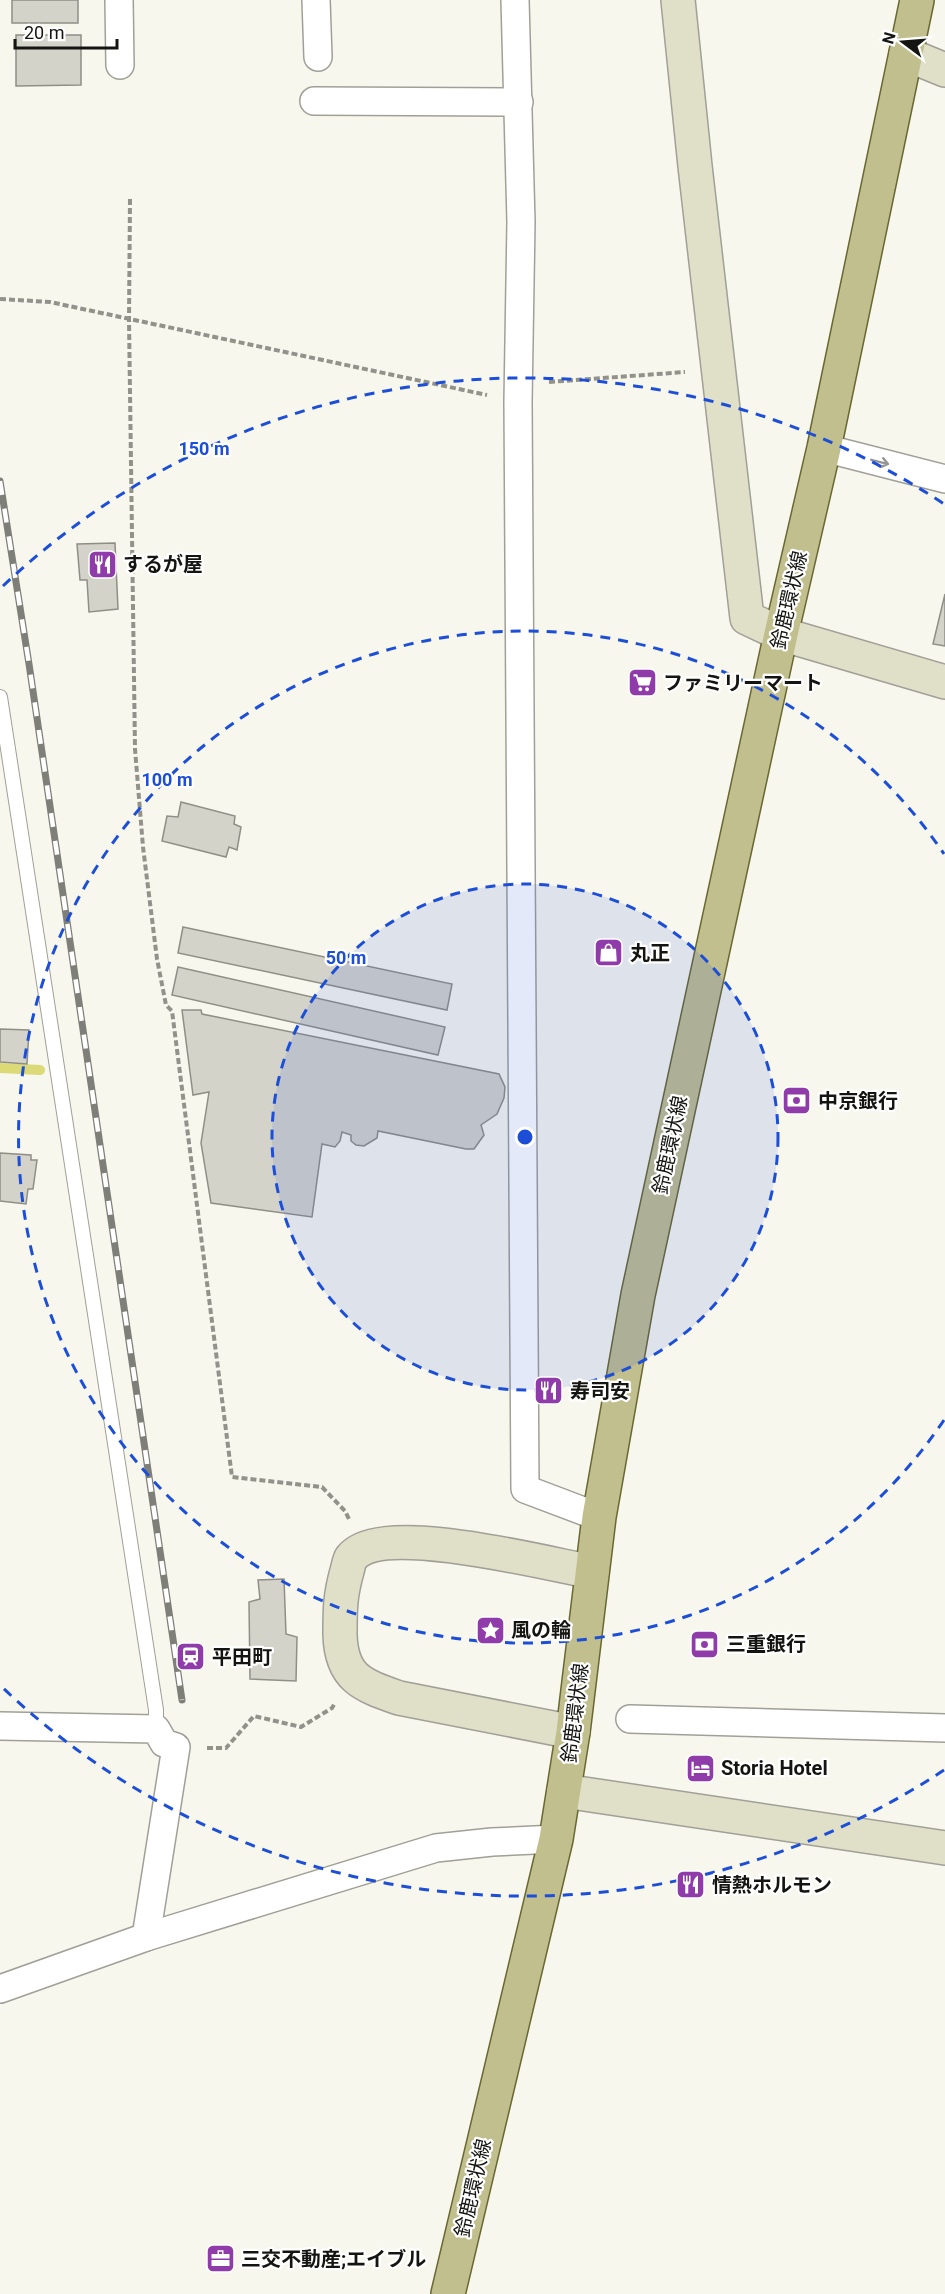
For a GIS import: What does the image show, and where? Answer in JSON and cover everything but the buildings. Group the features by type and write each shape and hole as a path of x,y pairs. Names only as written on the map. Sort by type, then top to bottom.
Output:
{"main road":[{"name":"鈴鹿環状線","path":"448,2294 556,1839 573,1732 599,1517 638,1295 780,634 824,448 917,0"}],"street":[{"path":"119,0 120,65"},
{"path":"316,0 318,57"},
{"path":"516,0 521,222 518,393 525,1488 599,1517"},
{"path":"678,0 747,618 780,634 945,682"},
{"path":"906,54 945,70"},
{"path":"314,101 519,102"},
{"path":"824,448 945,479"},
{"path":"573,1732 399,1698 374,1689 353,1676 340,1655 340,1597 351,1559 365,1548 396,1542 443,1544 592,1572"},
{"path":"630,1719 945,1728"},
{"path":"0,1726 156,1729 164,1743 176,1747 146,1937"},
{"path":"564,1791 945,1848"},
{"path":"0,1989 146,1937 436,1848 556,1839"}],"lane":[{"path":"0,697 156,1710 156,1729"}],"path":[{"path":"130,199 129,320 134,526 135,749 143,847 157,959 166,1005 172,1011 232,1477 322,1487 345,1511 365,1548"},
{"path":"0,299 50,302 129,320 518,393 718,369"},
{"path":"176,1747 226,1748 254,1716 301,1726 332,1708 353,1676"}],"waterway":[{"path":"0,1068 40,1070"}],"railway":[{"path":"0,481 182,1700"}],"place":[{"name":"するが屋","path":"102,564"},
{"name":"ファミリーマート","path":"642,683"},
{"name":"丸正","path":"609,953"},
{"name":"中京銀行","path":"797,1101"},
{"name":"寿司安","path":"549,1391"},
{"name":"風の輪","path":"490,1630"},
{"name":"三重銀行","path":"705,1644"},
{"name":"平田町","path":"191,1657"},
{"name":"Storia Hotel","path":"700,1768"},
{"name":"情熱ホルモン","path":"691,1885"},
{"name":"三交不動産;エイブル","path":"220,2259"}]}
